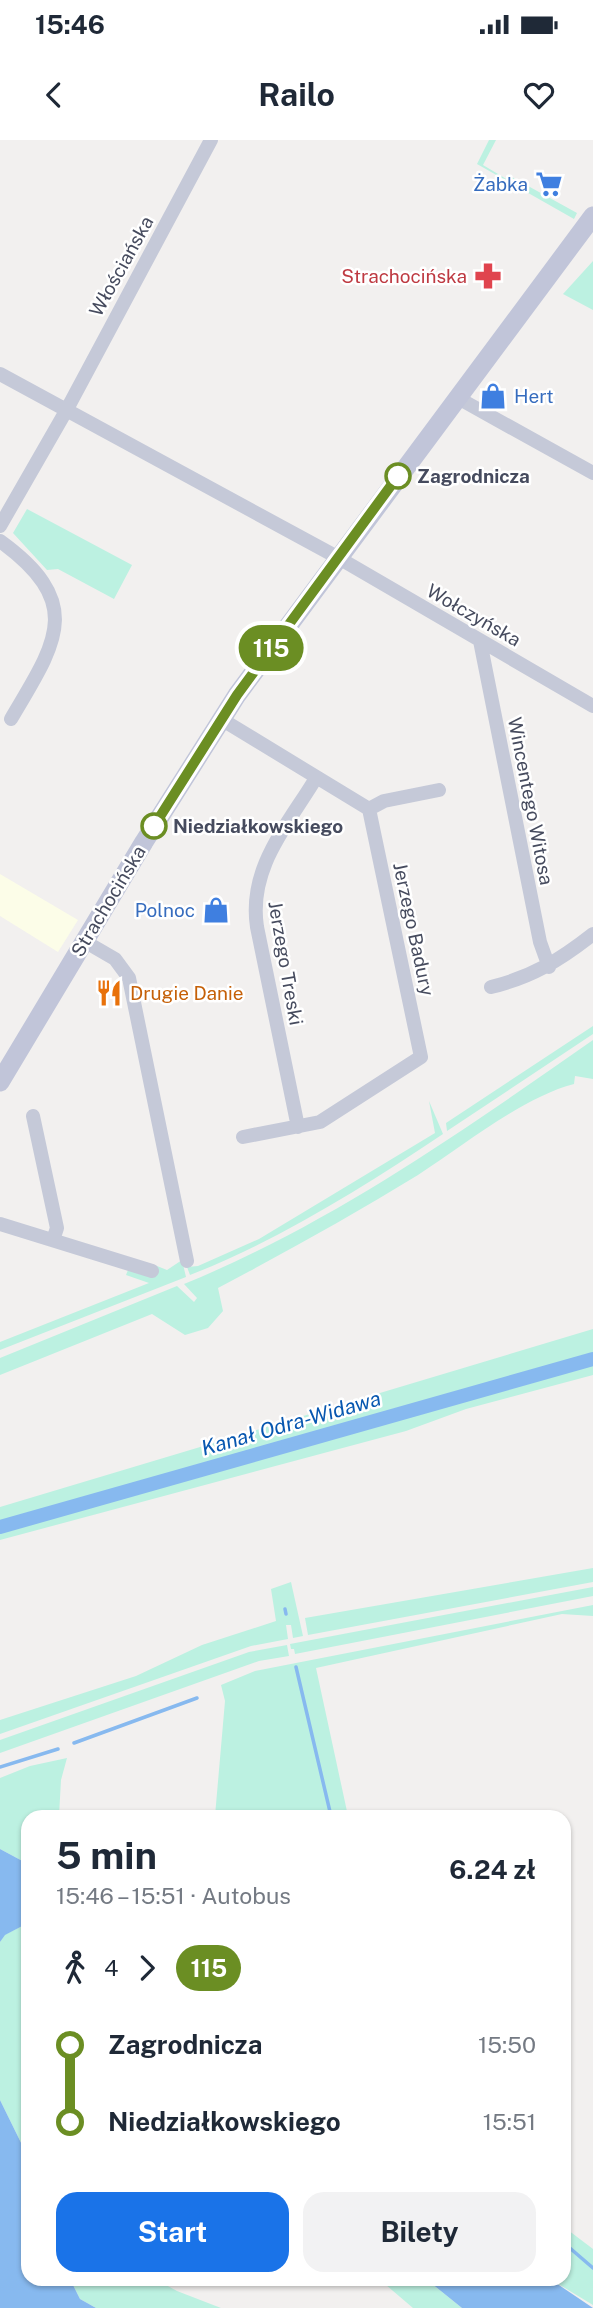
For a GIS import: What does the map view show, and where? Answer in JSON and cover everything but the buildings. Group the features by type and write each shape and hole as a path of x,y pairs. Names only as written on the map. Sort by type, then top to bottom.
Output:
{"main road":[{"name":"Strachocińska","path":"0,1082 221,719 337,557 593,216"}],"street":[{"name":"Włościańska","path":"0,526 66,411 211,140"},
{"path":"0,374 337,557"},
{"path":"458,398 593,473"},
{"path":"0,541 43,583 52,600 56,618 55,637 48,656 11,719"},
{"name":"Wołczyńska","path":"337,557 593,706"},
{"name":"Wincentego Witosa","path":"480,641 540,942 549,967"},
{"path":"221,719 369,809 384,801 439,790"},
{"name":"Jerzego Treski","path":"298,1127 257,927 255,895 262,869 316,778"},
{"name":"Jerzego Badury","path":"298,1127 320,1122 421,1057 369,809"},
{"path":"491,986 522,980 549,967 593,934"},
{"path":"84,941 115,959 129,978 187,1261"},
{"path":"33,1116 57,1228 53,1240"},
{"path":"243,1137 298,1127"},
{"path":"0,1224 152,1271"}],"shaded area":[{"path":"0,874 78,920 58,952 0,916"}],"green space":[{"path":"489,140 496,140 483,165 508,180 510,176 577,213 574,219 477,164"},
{"path":"593,261 593,310 563,294"},
{"path":"27,509 132,565 114,599 58,569 47,570 13,533"},
{"path":"593,1026 593,1034 447,1131 446,1123"},
{"path":"593,1040 593,1079 575,1076 574,1084 554,1090 514,1111 394,1190 218,1288 223,1311 208,1328 185,1335 152,1314 0,1375 0,1358 177,1286 194,1302 197,1298 184,1284 292,1233 344,1204 446,1141"},
{"path":"429,1101 443,1134 288,1229 190,1275 187,1267 198,1266 259,1239 435,1133"},
{"path":"182,1260 186,1277 0,1350 0,1342 149,1283 126,1275 128,1270 157,1266 167,1270"},
{"path":"593,1329 593,1375 466,1409 406,1431 0,1540 0,1507"},
{"path":"593,1568 593,1582 308,1635 305,1618"},
{"path":"291,1582 303,1636 293,1638 291,1625 286,1625 288,1639 251,1646 0,1734 0,1720 136,1676 202,1645 276,1621 271,1589"},
{"path":"593,1587 593,1596 295,1654 290,1644"},
{"path":"593,1605 593,1616 562,1614 316,1668 347,1810 216,1810 225,1701 221,1685 255,1671"},
{"path":"287,1645 289,1656 259,1661 0,1753 0,1740 249,1652"},
{"path":"67,1758 61,1780 59,1810 21,1810 21,1860 0,1849 0,1778 30,1766"},
{"path":"21,1926 21,2143 0,2100 0,1942 4,1935"},
{"path":"571,2232 593,2249 593,2305 562,2286 571,2286"},
{"path":"74,2286 168,2286 221,2308 96,2308 80,2299"},
{"path":"387,2286 435,2286 462,2308 413,2308"}],"water":[{"path":"0,1849 21,1860 21,1927 5,1935 0,1942"},
{"path":"0,2100 21,2143 21,2286 74,2286 80,2299 96,2308 0,2308"},
{"path":"435,2286 560,2286 593,2308 462,2308"}],"waterway":[{"name":"Kanał Odra-Widawa","path":"0,1527 593,1359"},
{"path":"285,1609 286,1614"},
{"path":"296,1667 330,1810"},
{"path":"74,1743 197,1698"},
{"path":"0,1767 58,1749"},
{"path":"571,2249 593,2268"}],"bus line":[{"name":"115","path":"154,826 237,695 398,476"}],"place":[{"name":"Żabka","path":"549,184"},
{"name":"Strachocińska","path":"488,276"},
{"name":"Hert","path":"493,396"},
{"name":"Zagrodnicza","path":"398,476"},
{"name":"Niedziałkowskiego","path":"154,826"},
{"name":"Polnoc","path":"216,910"},
{"name":"Drugie Danie","path":"109,993"}]}
